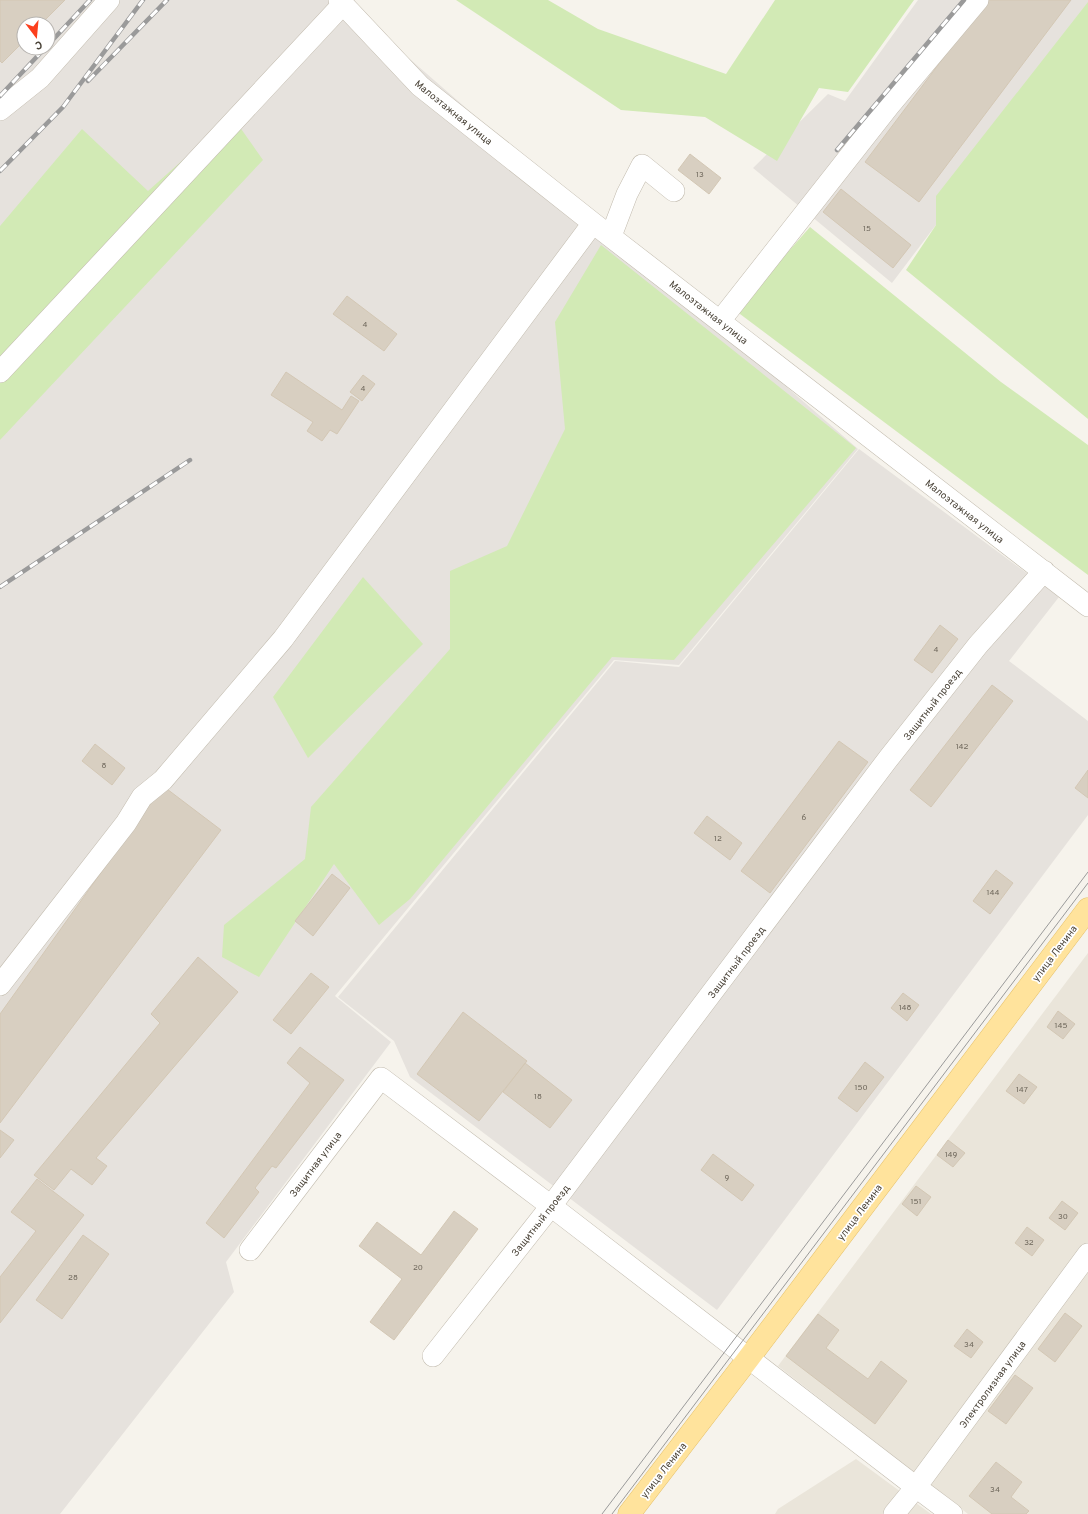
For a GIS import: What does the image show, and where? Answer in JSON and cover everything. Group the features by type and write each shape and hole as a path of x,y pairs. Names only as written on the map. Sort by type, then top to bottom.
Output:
{"main road":[{"name":"улица Ленина","path":"629,1514 1088,909"}],"street":[{"path":"0,110 40,78 109,0"},
{"path":"720,321 889,106 978,0"},
{"path":"0,372 341,2"},
{"name":"Малоэтажная улица","path":"341,2 420,86 594,223 1088,606"},
{"path":"611,236 633,180 642,165 674,191"},
{"path":"0,985 126,822 142,797 163,780 283,639 594,223"},
{"name":"Защитный проезд","path":"433,1356 551,1206 888,760 978,645 1044,572"},
{"name":"Защитная улица","path":"250,1250 381,1078 551,1206"},
{"path":"551,1206 748,1359 952,1514"},
{"name":"Электролизная улица","path":"894,1514 916,1487 1088,1254"}],"shaded area":[{"path":"0,0 342,0 858,449 679,665 614,660 335,996 391,1042 226,1262 234,1292 60,1514 0,1514"},
{"path":"918,0 1088,0 1088,4 948,209 892,283 753,168 828,94 845,101"},
{"path":"859,449 1059,597 1009,661 1088,721 1088,815 717,1310 410,1077 394,1041 338,997 615,661 679,667"},
{"path":"1088,953 1088,1514 968,1514 778,1366"},
{"path":"856,1459 931,1514 775,1514 778,1509"}],"green space":[{"path":"456,0 548,0 598,29 726,74 775,0 914,0 848,92 819,88 777,161 705,117 621,110"},
{"path":"1088,2 1088,419 906,270 936,225 936,196"},
{"path":"232,116 263,160 0,440 0,226 82,129 148,191"},
{"path":"810,227 1001,382 1088,445 1088,575 736,311"},
{"path":"601,245 856,448 674,660 612,657 410,899 379,925 334,864 259,977 222,957 224,925 305,859 311,807 450,649 450,571 507,546 565,429 555,322"},
{"path":"363,577 423,644 308,758 273,697"}],"building":[{"path":"0,0 65,0 49,16 16,16 16,49 2,63 0,61"},
{"path":"987,0 1071,0 919,202 865,162"},
{"path":"690,154 721,178 709,194 678,170"},
{"path":"841,189 911,245 893,268 823,212"},
{"path":"347,296 397,334 384,351 333,314"},
{"path":"286,372 342,410 351,396 359,401 337,434 330,430 322,441 307,431 313,422 271,395"},
{"path":"363,375 375,384 362,401 350,392"},
{"path":"940,625 958,639 932,673 914,660"},
{"path":"992,685 1013,701 931,807 910,790"},
{"path":"839,741 868,762 770,893 741,871"},
{"path":"95,744 125,768 112,785 82,761"},
{"path":"1088,770 1088,798 1075,788"},
{"path":"163,786 221,830 0,1123 0,1014"},
{"path":"707,816 742,843 730,860 694,833"},
{"path":"996,870 1013,883 990,914 973,901"},
{"path":"332,874 350,888 313,936 295,921"},
{"path":"198,957 238,992 96,1158 107,1166 92,1185 71,1169 54,1190 34,1175 160,1023 151,1014"},
{"path":"311,973 329,987 291,1034 273,1020"},
{"path":"903,993 919,1005 907,1021 891,1008"},
{"path":"1058,1011 1075,1024 1063,1039 1047,1027"},
{"path":"463,1012 527,1061 479,1121 417,1074"},
{"path":"300,1047 344,1080 276,1168 272,1166 255,1188 259,1192 224,1238 206,1223 310,1083 287,1063"},
{"path":"865,1062 884,1077 857,1112 838,1098"},
{"path":"525,1063 572,1100 550,1128 503,1092"},
{"path":"1019,1074 1037,1087 1024,1104 1006,1091"},
{"path":"0,1130 14,1140 0,1158"},
{"path":"948,1140 965,1153 953,1167 937,1155"},
{"path":"713,1154 754,1185 742,1201 701,1170"},
{"path":"37,1179 84,1215 0,1323 0,1277 36,1231 11,1212"},
{"path":"916,1186 931,1197 917,1216 902,1204"},
{"path":"1062,1201 1078,1213 1065,1230 1049,1218"},
{"path":"454,1211 478,1229 394,1340 370,1322 402,1279 359,1246 377,1222 421,1255"},
{"path":"1027,1227 1044,1240 1032,1256 1015,1243"},
{"path":"83,1235 109,1254 62,1319 36,1300"},
{"path":"1065,1313 1082,1326 1055,1362 1038,1349"},
{"path":"818,1314 839,1330 826,1348 868,1379 881,1361 907,1381 875,1424 786,1356"},
{"path":"967,1329 983,1342 971,1358 954,1346"},
{"path":"1015,1375 1033,1388 1006,1424 988,1411"},
{"path":"996,1462 1022,1482 1011,1497 1029,1511 1026,1514 992,1514 969,1496"}],"tram line":[{"path":"602,1514 1088,872"},
{"path":"612,1514 1088,883"}],"railway":[{"path":"56,36 90,0"},
{"path":"0,171 63,107 143,0"},
{"path":"88,81 167,0"},
{"path":"837,150 964,0"},
{"path":"0,96 38,56"},
{"path":"0,587 190,460"}]}
